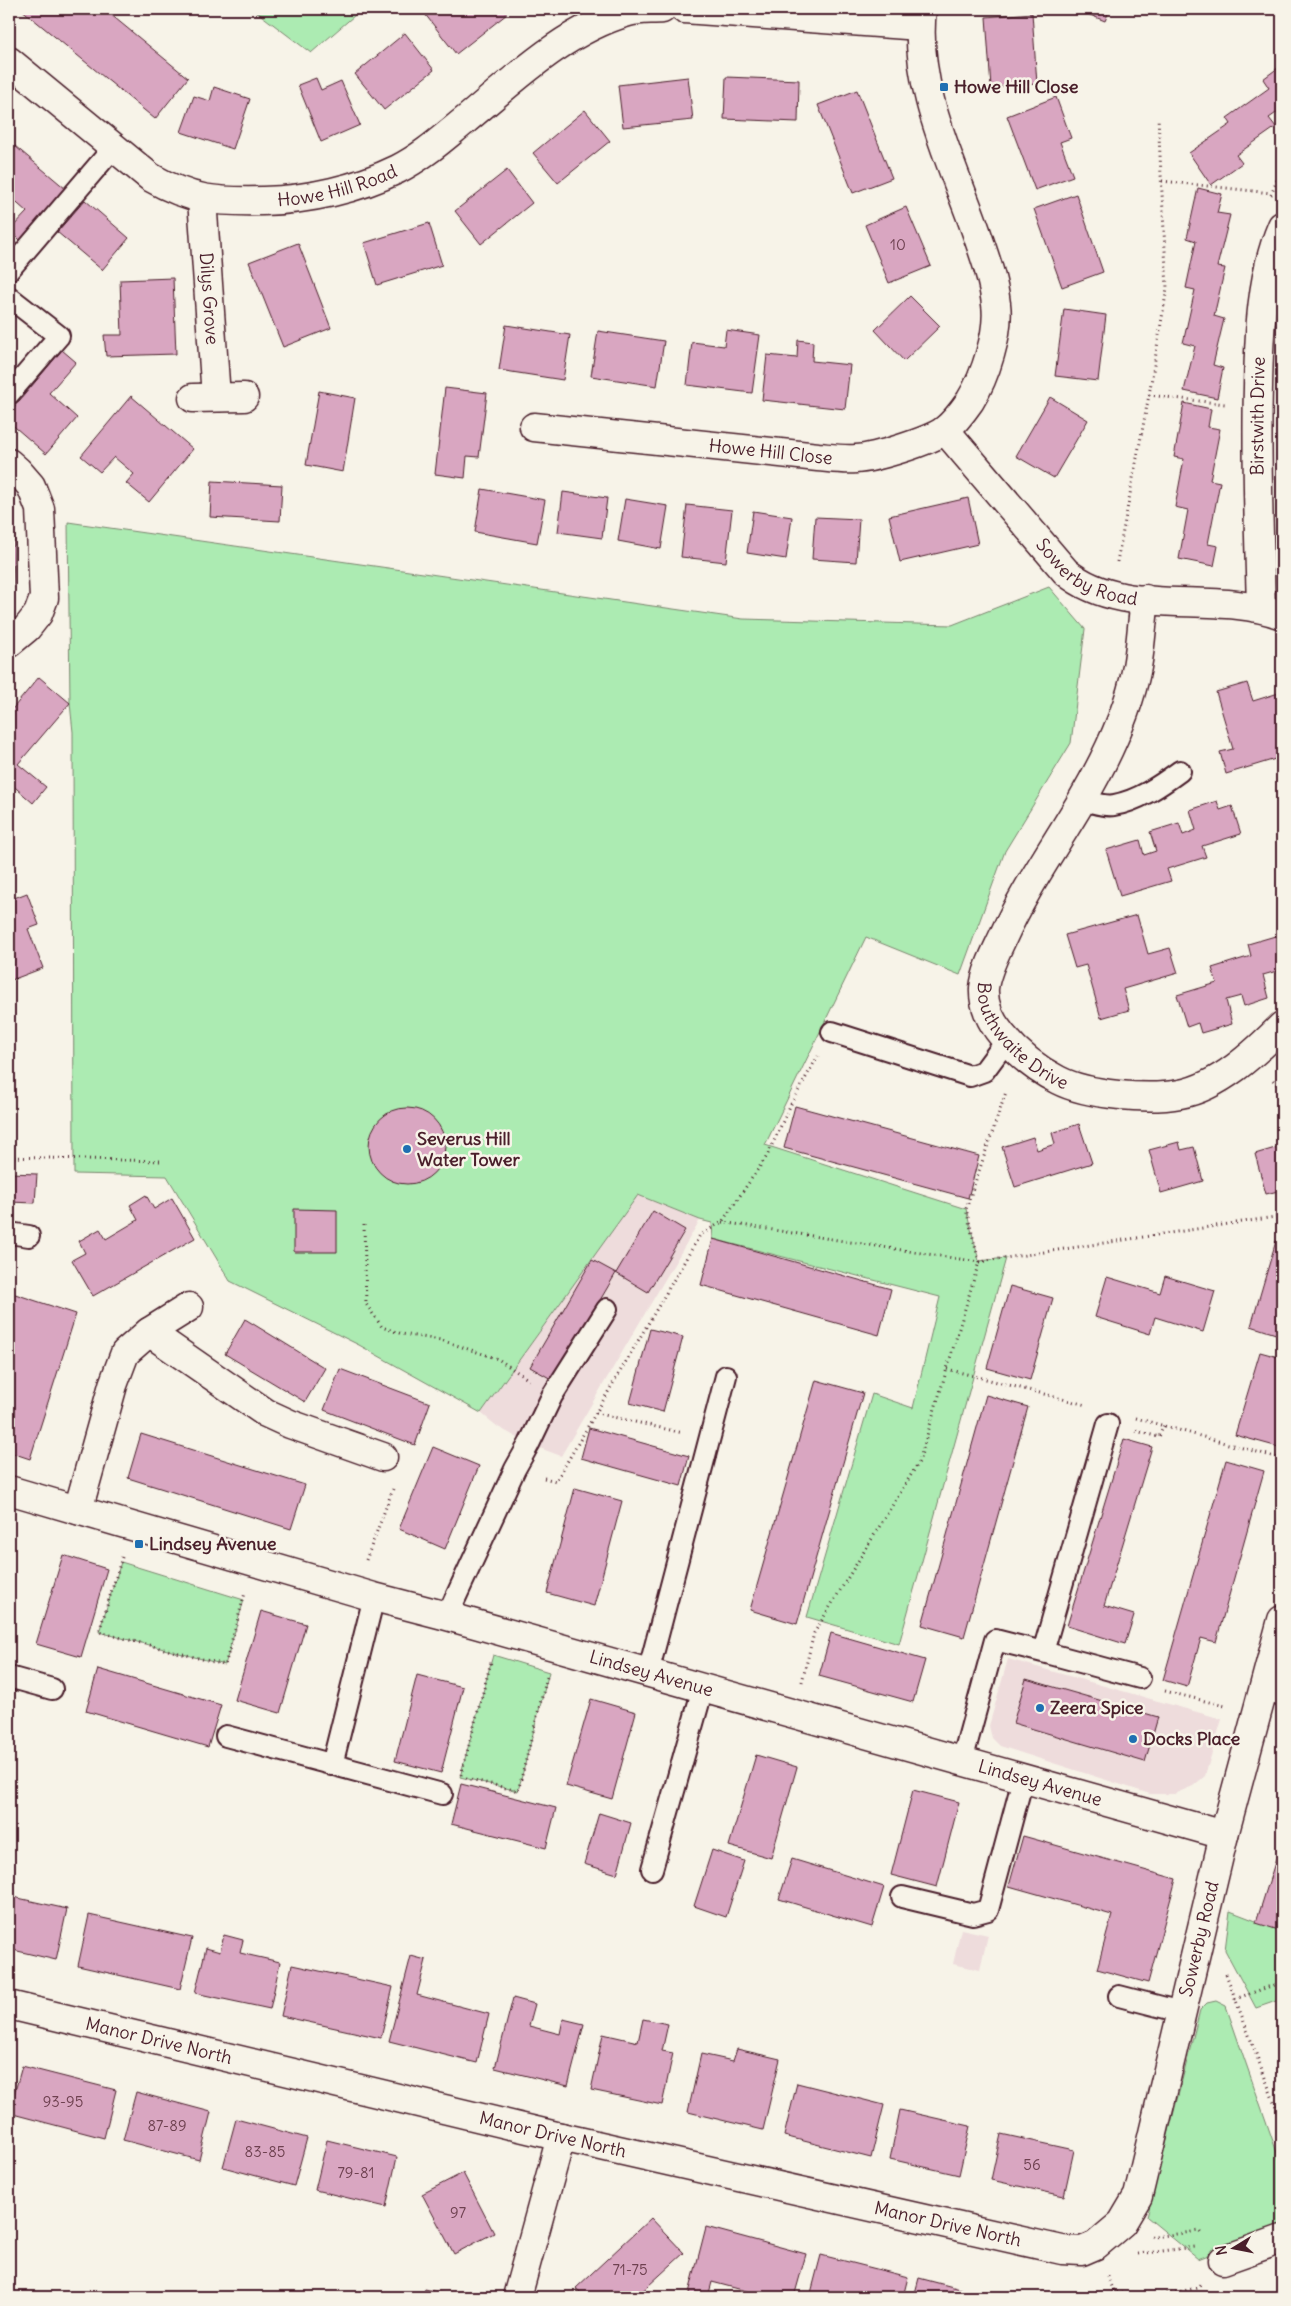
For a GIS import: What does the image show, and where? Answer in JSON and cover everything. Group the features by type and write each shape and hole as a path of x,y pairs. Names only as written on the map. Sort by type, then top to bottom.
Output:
{"street":[{"name":"Howe Hill Road","path":"9,61 150,177 174,191 202,199 267,201 303,197 361,184 389,172 434,146 557,46 592,27 629,12 662,9"},
{"path":"684,9 921,18"},
{"name":"Howe Hill Close","path":"534,427 818,457 856,459 914,444 945,430 963,411 980,385 992,346 997,306 990,269 927,93 921,54 921,18"},
{"name":"Dilys Grove","path":"202,199 204,397 244,397"},
{"name":"Birstwith Drive","path":"1272,611 1257,408 1263,304 1271,264 1282,226"},
{"name":"Sowerby Road","path":"945,430 1066,572 1078,582 1099,592 1111,595 1145,600 1236,604 1272,611"},
{"path":"9,643 27,628 38,614 44,598 40,509 31,486 14,467"},
{"name":"Bouthwaite Drive","path":"1145,600 1137,667 1124,712 1105,758 1017,908 991,961 984,988 986,1007 995,1026 1015,1049 1059,1081 1101,1092 1145,1097 1181,1094 1218,1079 1252,1056 1282,1026"},
{"path":"78,1510 113,1385 125,1353 149,1332 189,1307"},
{"path":"149,1332 266,1413 290,1424 383,1457"},
{"name":"Lindsey Avenue","path":"9,1492 131,1525 364,1594 1224,1835"},
{"name":"Sowerby Road","path":"1096,2245 1122,2224 1138,2196 1206,1920 1224,1835 1267,1700 1282,1620"},
{"name":"Manor Drive North","path":"9,2005 561,2137 1062,2250 1082,2251 1096,2245"},
{"path":"517,2297 561,2137"},
{"path":"1223,2260 1282,2239"}],"lane":[{"path":"9,270 114,147"},
{"path":"9,297 59,336 9,394"},
{"path":"1082,800 1112,806 1138,797 1162,784 1180,770"},
{"path":"832,1032 970,1076 984,1071 1015,1049"},
{"path":"9,1234 29,1236"},
{"path":"447,1616 515,1469 552,1396 607,1309"},
{"path":"648,1673 726,1376"},
{"path":"1043,1652 1108,1424"},
{"path":"332,1764 364,1594"},
{"path":"962,1761 995,1640 1140,1678"},
{"path":"9,1677 52,1689"},
{"path":"652,1869 703,1688"},
{"path":"226,1736 442,1794"},
{"path":"902,1897 973,1914 988,1910 1023,1779"},
{"path":"1119,1996 1182,2012"}],"path":[{"path":"1111,595 1149,396 1167,288 1158,117"},
{"path":"1162,181 1271,193"},
{"path":"1149,396 1257,408"},
{"path":"515,1469 556,1482 700,1235 722,1222 767,1156 791,1104 832,1032"},
{"path":"794,1713 814,1633 919,1462 979,1262 966,1209 1012,1074 1015,1049"},
{"path":"9,1157 161,1162"},
{"path":"722,1222 979,1262 1282,1216"},
{"path":"364,1225 366,1304 382,1327 402,1334 441,1340 498,1359 552,1396"},
{"path":"596,1413 709,1438"},
{"path":"1108,1424 1160,1437 1164,1425"},
{"path":"364,1594 402,1465 383,1457"},
{"path":"131,1525 99,1632 225,1665 254,1562"},
{"path":"500,1631 460,1777 518,1791 555,1647"},
{"path":"1140,1678 1154,1688 1267,1700"},
{"path":"1225,1973 1282,2123"},
{"path":"1235,1999 1282,1982"},
{"path":"1122,2224 1154,2237 1199,2231 1223,2260"},
{"path":"1096,2245 1124,2255 1201,2246 1223,2260"},
{"path":"1096,2245 1113,2292 1149,2297 1198,2288 1223,2260"}],"shaded area":[{"path":"638,1195 700,1220 561,1456 529,1444 498,1427 481,1413"},
{"path":"1008,1659 1222,1719 1205,1776 1193,1786 1174,1794 1150,1794 1000,1746 992,1738 989,1726"},
{"path":"961,1929 988,1935 980,1970 953,1964"}],"green space":[{"path":"253,9 362,9 311,53"},
{"path":"68,522 743,619 952,625 1049,587 1085,629 1071,743 1005,851 960,975 866,937 765,1145 966,1209 979,1261 1006,1258 899,1644 807,1617 872,1394 913,1408 940,1297 713,1239 712,1223 638,1195 481,1413 359,1345 230,1281 167,1176 74,1174 73,732 70,703"},
{"path":"121,1562 244,1600 225,1665 99,1632"},
{"path":"493,1655 549,1672 518,1791 460,1777"},
{"path":"1230,1911 1282,1931 1282,1999 1256,2008 1225,1950"},
{"path":"1216,2001 1226,2006 1282,2167 1282,2227 1198,2259 1147,2217 1200,2010 1207,2003"}],"building":[{"path":"21,9 104,9 188,78 155,119"},
{"path":"421,9 503,9 507,14 456,54"},
{"path":"1075,9 1110,9 1105,21"},
{"path":"1032,13 1037,84 991,87 986,17"},
{"path":"405,33 434,70 384,110 355,74"},
{"path":"1282,65 1282,109 1269,118 1276,127 1236,155 1242,163 1211,185 1189,153 1231,124 1227,118 1269,88 1263,79"},
{"path":"688,77 693,120 623,127 618,85"},
{"path":"726,77 799,80 798,122 724,119"},
{"path":"316,78 321,90 341,81 360,125 321,142 298,85"},
{"path":"214,87 250,99 233,149 181,132 194,96 210,101"},
{"path":"857,90 892,178 853,193 818,105"},
{"path":"1056,97 1071,138 1060,142 1073,176 1035,190 1007,116"},
{"path":"585,110 610,141 558,183 533,153"},
{"path":"9,141 66,189 21,241 10,230 27,212 9,196"},
{"path":"507,170 532,203 481,244 455,211"},
{"path":"1198,188 1222,194 1217,213 1230,215 1217,267 1225,268 1214,316 1224,319 1213,365 1223,368 1217,398 1184,391 1195,346 1183,343 1195,290 1186,288 1196,241 1187,238"},
{"path":"1076,194 1103,272 1062,287 1034,209"},
{"path":"85,200 129,238 102,270 57,232"},
{"path":"906,207 931,266 889,283 865,225"},
{"path":"429,223 442,265 377,285 364,243"},
{"path":"298,243 331,328 283,347 249,262"},
{"path":"173,278 176,354 106,356 104,335 122,335 120,280"},
{"path":"910,296 940,326 904,361 875,330"},
{"path":"1064,309 1106,315 1098,381 1055,376"},
{"path":"506,325 570,335 563,380 499,370"},
{"path":"726,330 760,335 752,393 687,385 692,342 724,346"},
{"path":"598,331 664,341 657,386 591,376"},
{"path":"798,340 813,342 812,361 850,365 845,409 762,400 767,355 797,358"},
{"path":"62,350 76,362 49,393 77,418 46,454 9,422 9,413"},
{"path":"445,388 487,393 479,457 467,456 465,478 435,474"},
{"path":"319,391 355,398 343,472 306,465"},
{"path":"131,396 193,449 149,502 126,483 134,474 114,457 100,472 81,456"},
{"path":"1050,397 1088,420 1054,478 1016,456"},
{"path":"1184,403 1211,409 1208,427 1220,429 1210,480 1220,482 1208,544 1218,546 1214,566 1179,559 1188,510 1175,507 1184,459 1174,457"},
{"path":"212,481 282,485 280,521 210,517"},
{"path":"482,489 545,500 537,543 475,532"},
{"path":"563,492 607,498 602,538 558,532"},
{"path":"968,498 978,544 900,562 889,516"},
{"path":"625,499 668,506 661,549 618,541"},
{"path":"687,505 732,510 726,562 681,557"},
{"path":"753,511 792,517 786,559 747,553"},
{"path":"815,517 859,519 856,562 812,559"},
{"path":"9,535 14,535 13,588 9,587"},
{"path":"39,677 70,703 18,764 46,787 33,803 9,782 9,713"},
{"path":"1247,683 1253,701 1282,692 1282,757 1226,774 1220,752 1233,749 1216,692"},
{"path":"1217,801 1220,810 1232,806 1241,834 1202,846 1206,857 1167,869 1171,881 1120,896 1106,850 1140,840 1144,855 1156,851 1150,832 1179,823 1183,835 1196,830 1190,810"},
{"path":"27,893 39,925 28,929 43,968 9,981 9,900"},
{"path":"1137,915 1148,954 1170,948 1178,973 1123,989 1129,1010 1101,1018 1086,965 1075,968 1065,935"},
{"path":"1282,934 1282,978 1279,979 1277,971 1263,975 1269,998 1244,1006 1241,996 1226,1000 1232,1024 1201,1033 1198,1023 1187,1027 1177,995 1217,983 1212,968 1251,956 1248,944"},
{"path":"795,1106 979,1156 968,1198 784,1148"},
{"name":"Severus Hill Water Tower","path":"407,1108 422,1111 434,1119 442,1131 445,1146 442,1161 434,1173 422,1181 407,1184 392,1181 380,1173 372,1161 369,1146 372,1131 380,1119 392,1111"},
{"path":"1079,1124 1092,1163 1015,1187 1002,1147 1033,1137 1037,1150 1055,1144 1052,1133"},
{"path":"1179,1142 1181,1150 1194,1147 1203,1181 1161,1193 1149,1150"},
{"path":"1282,1146 1282,1190 1266,1194 1255,1154"},
{"path":"9,1173 37,1174 35,1203 9,1202"},
{"path":"146,1195 154,1209 172,1198 195,1238 93,1296 72,1260 85,1253 79,1241 100,1229 106,1239 138,1220 130,1205"},
{"path":"294,1209 337,1210 337,1252 294,1252"},
{"path":"653,1211 685,1230 648,1292 616,1273"},
{"path":"713,1239 891,1289 879,1335 701,1285"},
{"path":"1276,1241 1282,1243 1282,1336 1251,1326"},
{"path":"592,1260 616,1273 553,1380 530,1367"},
{"path":"1165,1276 1215,1291 1203,1332 1155,1317 1150,1334 1095,1317 1107,1277 1160,1293"},
{"path":"1010,1286 1053,1298 1030,1380 987,1368"},
{"path":"12,1293 76,1314 30,1459 9,1452 9,1302"},
{"path":"245,1319 325,1368 305,1402 225,1354"},
{"path":"650,1329 683,1337 663,1412 630,1403"},
{"path":"1260,1352 1282,1358 1282,1448 1235,1435"},
{"path":"340,1369 430,1403 415,1445 324,1410"},
{"path":"816,1380 863,1393 797,1624 750,1610"},
{"path":"986,1395 1028,1407 964,1637 922,1625"},
{"path":"589,1428 689,1456 681,1486 581,1458"},
{"path":"141,1434 305,1485 291,1529 128,1478"},
{"path":"1124,1439 1152,1447 1104,1606 1134,1615 1125,1644 1067,1626"},
{"path":"433,1447 479,1466 445,1549 399,1529"},
{"path":"1226,1460 1264,1471 1216,1642 1201,1638 1187,1687 1163,1680"},
{"path":"575,1488 622,1501 594,1606 547,1593"},
{"path":"63,1555 107,1569 81,1657 36,1644"},
{"path":"261,1611 306,1624 280,1713 235,1700"},
{"path":"831,1633 925,1660 913,1702 819,1676"},
{"path":"98,1669 221,1705 208,1747 86,1711"},
{"path":"417,1675 463,1687 441,1773 395,1761"},
{"path":"1026,1679 1158,1717 1145,1762 1013,1723"},
{"path":"591,1699 636,1712 612,1799 566,1786"},
{"path":"756,1755 797,1767 771,1858 729,1846"},
{"path":"461,1784 556,1808 546,1848 451,1824"},
{"path":"913,1790 959,1802 937,1887 891,1875"},
{"path":"599,1813 631,1823 617,1874 584,1864"},
{"path":"1023,1836 1176,1879 1148,1983 1097,1969 1112,1915 1009,1886"},
{"path":"1282,1840 1282,1931 1256,1923"},
{"path":"712,1850 744,1861 726,1917 694,1906"},
{"path":"792,1859 884,1887 872,1927 779,1899"},
{"path":"9,1896 67,1909 56,1960 9,1949"},
{"path":"89,1915 192,1938 180,1989 78,1966"},
{"path":"224,1935 243,1940 240,1953 280,1962 270,2009 195,1993 206,1948 220,1952"},
{"path":"411,1956 426,1960 417,1995 489,2014 477,2063 389,2041"},
{"path":"292,1965 393,1987 381,2038 281,2016"},
{"path":"513,1998 535,2004 529,2026 560,2034 563,2019 584,2024 568,2086 495,2068"},
{"path":"643,2019 668,2024 662,2051 673,2053 662,2105 591,2090 603,2034 638,2042"},
{"path":"737,2049 780,2059 763,2130 688,2112 701,2054 733,2061"},
{"path":"22,2066 116,2090 104,2138 9,2113"},
{"path":"797,2083 884,2105 871,2158 784,2136"},
{"path":"136,2092 211,2112 199,2160 123,2140"},
{"path":"900,2110 970,2126 959,2175 890,2159"},
{"path":"236,2119 307,2138 294,2186 223,2167"},
{"path":"1001,2134 1074,2150 1064,2196 991,2180"},
{"path":"327,2140 397,2157 386,2207 315,2190"},
{"path":"463,2173 494,2233 454,2254 422,2194"},
{"path":"651,2218 684,2253 636,2297 585,2297 576,2288"},
{"path":"706,2227 806,2254 794,2297 769,2297 712,2282 708,2297 688,2297"},
{"path":"821,2255 908,2277 903,2297 810,2297"},
{"path":"919,2278 991,2297 914,2297"},
{"path":"425,2289 457,2297 423,2297"}],"place":[{"name":"Howe Hill Close","path":"944,87"},
{"name":"Severus Hill Water Tower","path":"407,1149"},
{"name":"Lindsey Avenue","path":"139,1544"},
{"name":"Zeera Spice","path":"1040,1708"},
{"name":"Docks Place","path":"1133,1739"}]}
